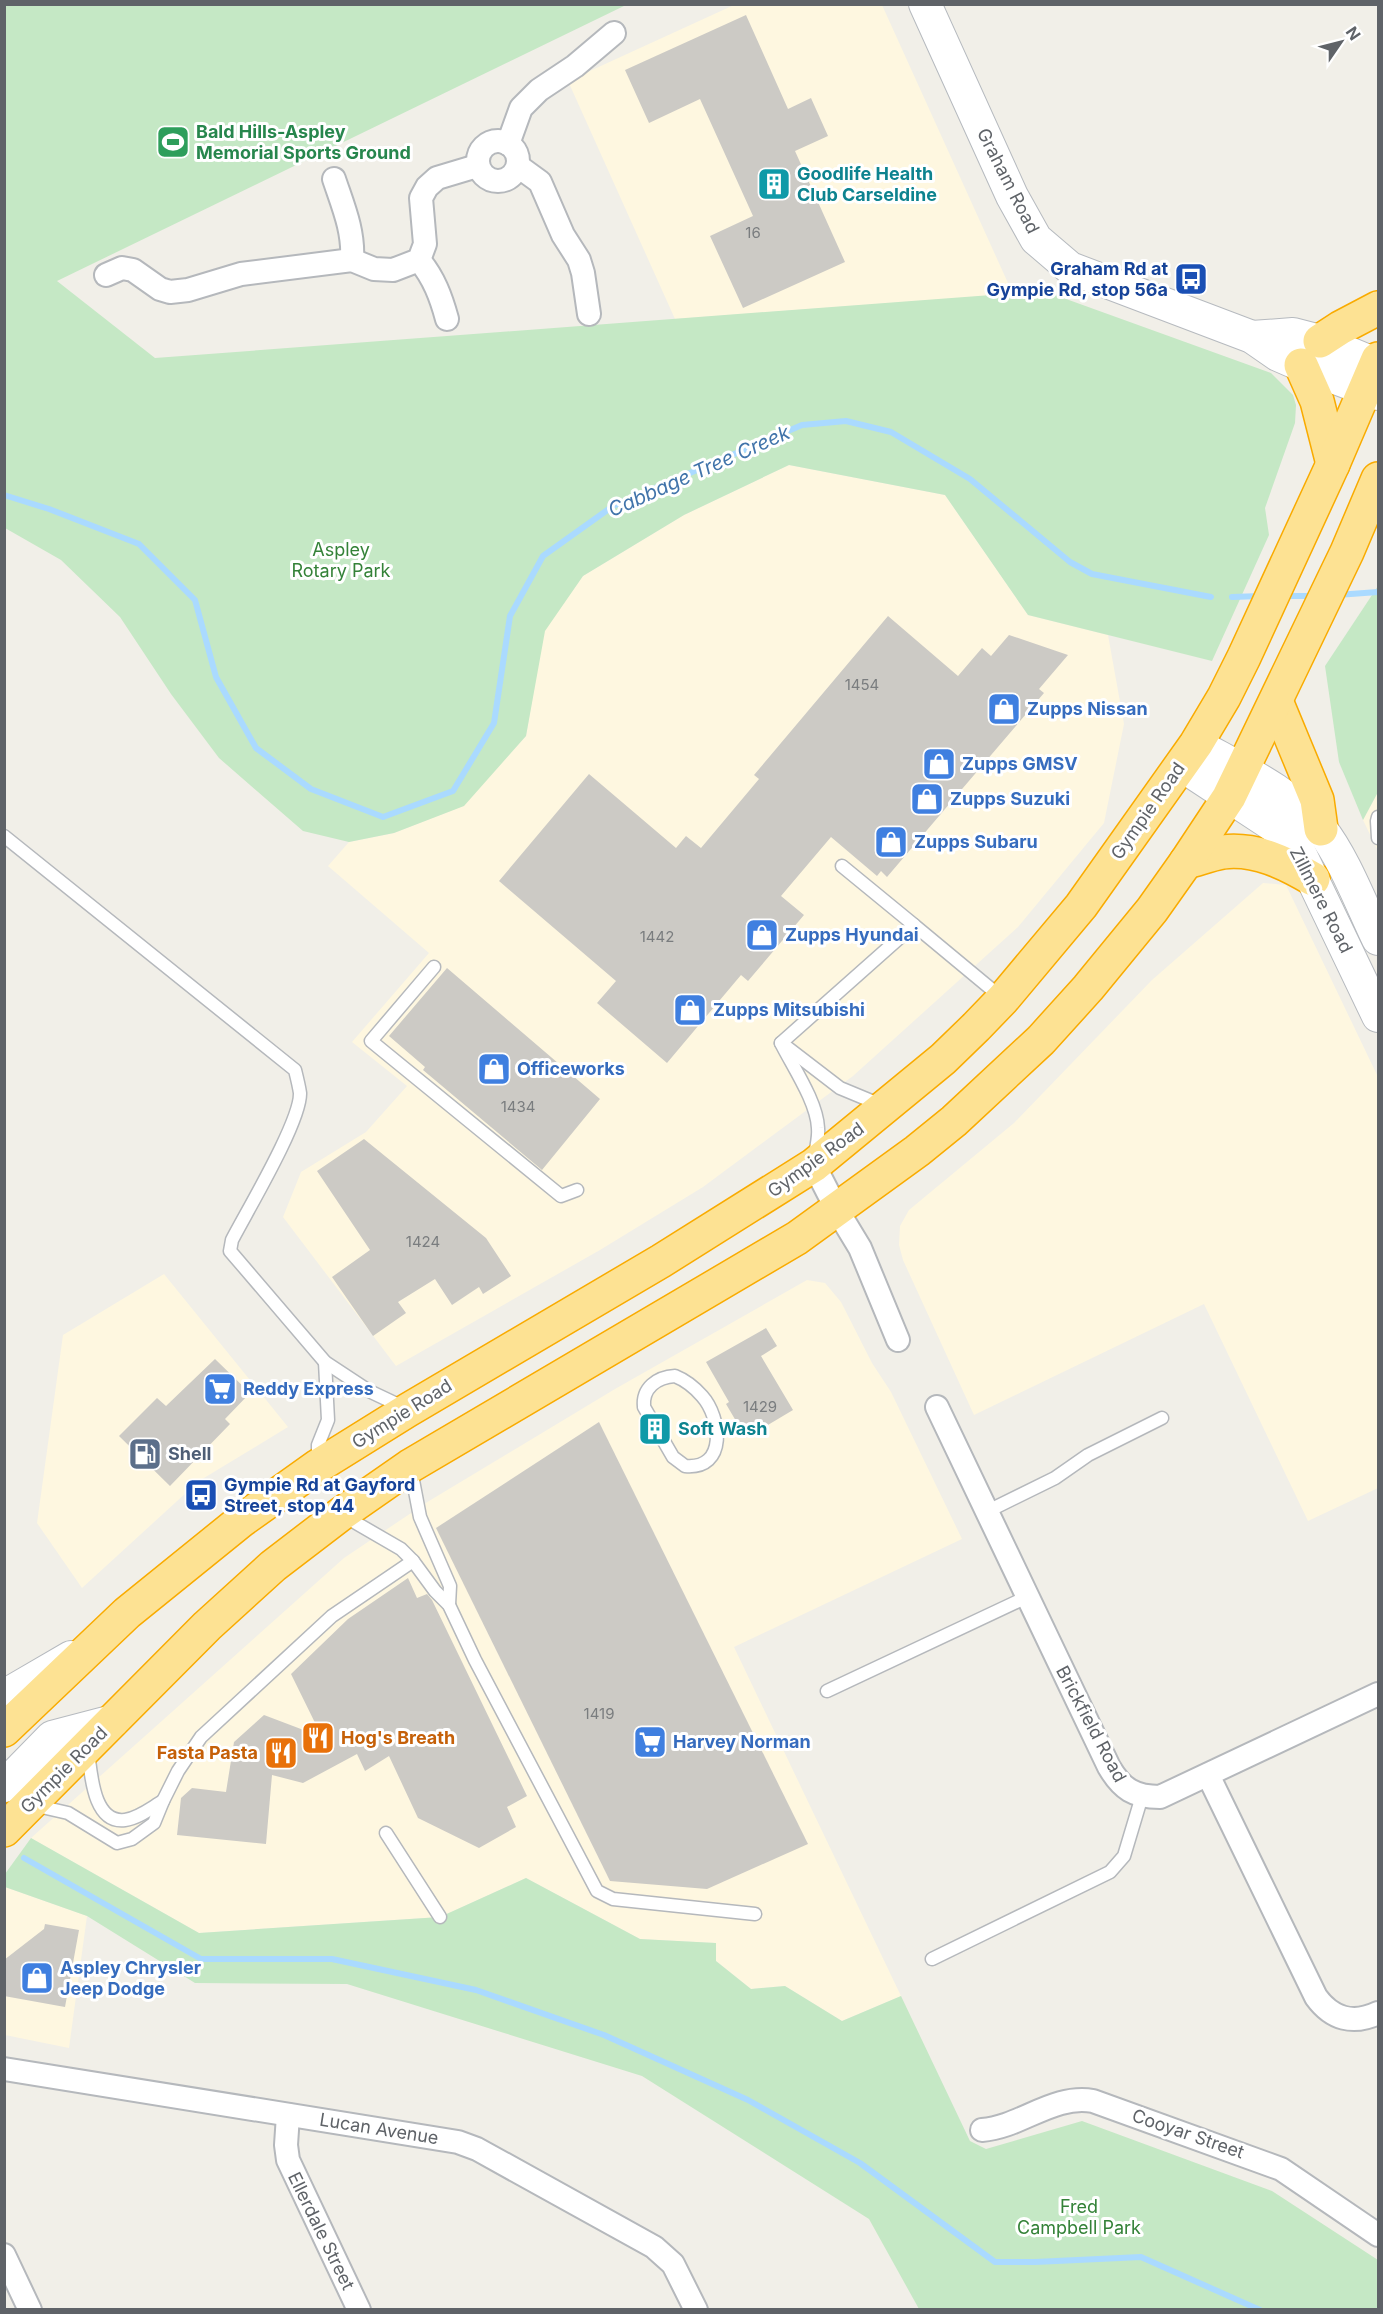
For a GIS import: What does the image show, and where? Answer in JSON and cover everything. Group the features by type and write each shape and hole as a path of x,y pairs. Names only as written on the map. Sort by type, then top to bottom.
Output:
{"highway":[{"path":"1333,464 1317,401 1310,353 1340,328 1378,308"},
{"name":"Gympie Road","path":"4,1730 127,1612 242,1520 318,1466 408,1410 726,1222 814,1166 943,1059 1003,999 1080,906 1188,755 1224,697 1244,657 1376,374"},
{"name":"Gympie Road","path":"4,1830 18,1795 87,1745 234,1601 273,1566 341,1514 410,1466 758,1262 837,1210 954,1121 1041,1040 1120,950 1186,862 1236,784 1347,552 1378,479"},
{"path":"1276,701 1317,800 1321,829"},
{"path":"1186,862 1223,852 1258,855 1280,860 1313,879"}],"main road":[{"name":"Graham Road","path":"925,4 1012,196 1036,239 1070,268 1252,337 1293,334 1310,353 1376,374"},
{"name":"Zillmere Road","path":"1188,755 1236,784 1297,847 1378,1016"},
{"name":"Zillmere Road","path":"1236,784 1281,795 1321,829 1378,939"},
{"path":"4,1696 87,1649"},
{"path":"18,1795 52,1737 113,1721"}],"street":[{"path":"508,144 521,108 539,90 575,66 614,33"},
{"path":"495,141 508,144 517,153 518,166 511,177 498,182 485,178 477,166 479,153 488,143 495,141"},
{"path":"419,260 424,244 421,198 426,187 437,178 477,166"},
{"path":"518,166 540,182 563,235 579,260 589,314"},
{"path":"334,179 348,218 353,244 352,260"},
{"path":"106,275 122,268 133,270 160,290 170,292 188,290 241,274 352,260 374,269 393,270 419,260"},
{"path":"419,260 431,274 447,319"},
{"path":"814,1166 865,1257 898,1340"},
{"name":"Brickfield Road","path":"937,1407 1109,1767 1125,1789 1142,1796 1160,1797 1378,1694"},
{"path":"1208,1775 1316,1997 1330,2013 1343,2019 1362,2019 1378,2013"},
{"name":"Lucan Avenue","path":"4,2069 458,2142 477,2149 659,2251 673,2264 696,2310"},
{"name":"Cooyar Street","path":"982,2130 1002,2126 1060,2103 1072,2100 1093,2101 1281,2169 1378,2235"},
{"name":"Ellerdale Street","path":"288,2115 286,2145 288,2160 359,2310"},
{"path":"7,2265 30,2310"}],"lane":[{"path":"1378,817 1378,838"},
{"path":"4,836 295,1070 300,1095 292,1121 281,1148 232,1240 230,1251 325,1362 369,1391 408,1410"},
{"path":"842,866 1003,999"},
{"path":"781,1043 914,925"},
{"path":"434,967 371,1041 561,1196 577,1190"},
{"path":"781,1043 840,1088 887,1107"},
{"path":"781,1043 810,1098 818,1128 814,1166"},
{"path":"318,1466 318,1445 328,1420 325,1362"},
{"path":"675,1376 682,1379 703,1397 714,1421 716,1450 707,1461 692,1467 685,1466 673,1457 664,1443 647,1414 643,1398 651,1386 659,1380 675,1376"},
{"path":"986,1512 1055,1478 1088,1455 1162,1418"},
{"path":"410,1466 420,1517 450,1586 449,1605"},
{"path":"341,1514 401,1549 449,1605 475,1660 597,1892 613,1899 755,1914"},
{"path":"18,1795 68,1813 117,1843 132,1839 154,1824 178,1771 201,1737 332,1616 413,1561"},
{"path":"827,1691 1027,1597"},
{"path":"87,1745 94,1794 100,1807 109,1815 117,1820 127,1820 163,1801"},
{"path":"932,1959 1110,1872 1124,1856 1142,1796"},
{"path":"386,1833 440,1917"}],"shaded area":[{"path":"734,5 882,5 1013,294 675,319 568,81"},
{"path":"789,465 945,495 1028,615 1108,635 1124,724 1104,823 1018,927 853,1076 703,1187 600,1250 396,1366 283,1217 301,1172 366,1132 407,1086 352,1042 429,953 328,866 349,842 394,833 463,806 526,736 544,631 583,576 684,515"},
{"path":"1378,792 1378,851 1363,820"},
{"path":"1263,883 1286,885 1378,1077 1378,1488 1308,1521 1204,1304 974,1415 903,1260 899,1245 900,1226 909,1210 1014,1123 1152,980"},
{"name":"Shell","path":"164,1274 288,1427 199,1481 82,1588 37,1523 63,1335"},
{"path":"807,1280 825,1283 841,1302 872,1363 891,1392 962,1539 734,1647 901,1996 842,2021 785,1986 751,1989 716,1961 715,1943 640,1939 526,1878 440,1917 199,1933 31,1838 344,1558 429,1501 615,1389"},
{"path":"5,1887 87,1916 69,2048 5,2035"}],"green space":[{"name":"Aspley Rotary Park","path":"5,4 626,5 57,281 155,358 1044,291 1271,373 1293,395 1296,405 1295,423 1265,508 1269,535 1212,661 1028,615 945,495 789,465 684,515 583,576 545,631 526,736 464,806 394,833 349,842 303,831 219,758 171,694 120,617 61,560 5,528"},
{"path":"1378,586 1378,792 1363,820 1339,762 1325,666"},
{"name":"Fred Campbell Park","path":"31,1838 199,1933 440,1917 526,1878 640,1939 716,1943 716,1961 751,1989 785,1986 842,2021 901,1996 970,2141 986,2149 1082,2121 1272,2191 1378,2260 1378,2309 919,2309 869,2219 642,2076 347,1984 195,1983 87,1916 5,1887 5,1874"}],"building":[{"name":"Goodlife Health Club Carseldine","path":"746,15 788,109 811,98 828,136 795,151 845,262 743,308 710,236 753,216 700,99 649,123 625,70"},
{"path":"888,616 958,676 982,648 991,656 1009,635 1068,655 1039,689 1044,693 887,877 881,871 877,876 831,837 781,896 804,915 748,981 741,975 667,1063 597,1003 616,981 499,881 589,774 676,848 686,836 701,848 759,779 754,775"},
{"name":"Officeworks","path":"447,968 600,1099 542,1170 423,1070 425,1067 389,1036"},
{"path":"364,1139 486,1238 511,1276 483,1294 479,1287 452,1305 435,1279 398,1302 406,1313 373,1336 332,1277 370,1250 317,1171"},
{"path":"766,1328 777,1346 761,1356 793,1410 746,1438 726,1404 729,1402 706,1362"},
{"path":"215,1359 250,1393 225,1419 230,1424 170,1486 119,1436 157,1398 166,1406"},
{"name":"Harvey Norman","path":"599,1422 808,1844 707,1889 610,1881 436,1528"},
{"path":"408,1578 417,1598 427,1594 432,1600 527,1796 507,1807 516,1827 479,1848 418,1818 389,1756 365,1771 357,1754 303,1783 272,1775 266,1844 177,1835 181,1798 192,1788 226,1792 234,1742 264,1715 322,1737 291,1674 348,1619"},
{"name":"Aspley Chrysler Jeep Dodge","path":"45,1924 79,1930 65,2007 4,1996 4,1960 44,1929"}],"waterway":[{"name":"Cabbage Tree Creek","path":"4,495 49,509 139,544 195,600 216,677 256,748 311,789 383,817 453,791 494,723 510,616 543,556 613,506 802,425 846,421 891,432 970,479 1070,562 1092,574 1211,597"},
{"name":"Cabbage Tree Creek","path":"1337,595 1378,592"},
{"name":"Cabbage Tree Creek","path":"1232,597 1261,596"},
{"name":"Cabbage Tree Creek","path":"1283,596 1315,596"},
{"path":"24,1858 201,1959 332,1959 476,1990 604,2035 748,2100 860,2163 995,2262 1141,2257 1260,2310"}],"place":[{"name":"Bald Hills-Aspley Memorial Sports Ground","path":"173,142"},
{"name":"Goodlife Health Club Carseldine","path":"774,184"},
{"name":"Graham Rd at Gympie Rd, stop 56a","path":"1191,279"},
{"name":"Zupps Nissan","path":"1004,709"},
{"name":"Zupps GMSV","path":"939,764"},
{"name":"Zupps Suzuki","path":"927,799"},
{"name":"Zupps Subaru","path":"891,842"},
{"name":"Zupps Hyundai","path":"762,935"},
{"name":"Zupps Mitsubishi","path":"690,1010"},
{"name":"Officeworks","path":"494,1069"},
{"name":"Reddy Express","path":"220,1389"},
{"name":"Soft Wash","path":"655,1429"},
{"name":"Shell","path":"145,1454"},
{"name":"Gympie Rd at Gayford Street, stop 44","path":"201,1495"},
{"name":"Hog's Breath","path":"318,1738"},
{"name":"Harvey Norman","path":"650,1742"},
{"name":"Fasta Pasta","path":"281,1753"},
{"name":"Aspley Chrysler Jeep Dodge","path":"37,1978"}]}
